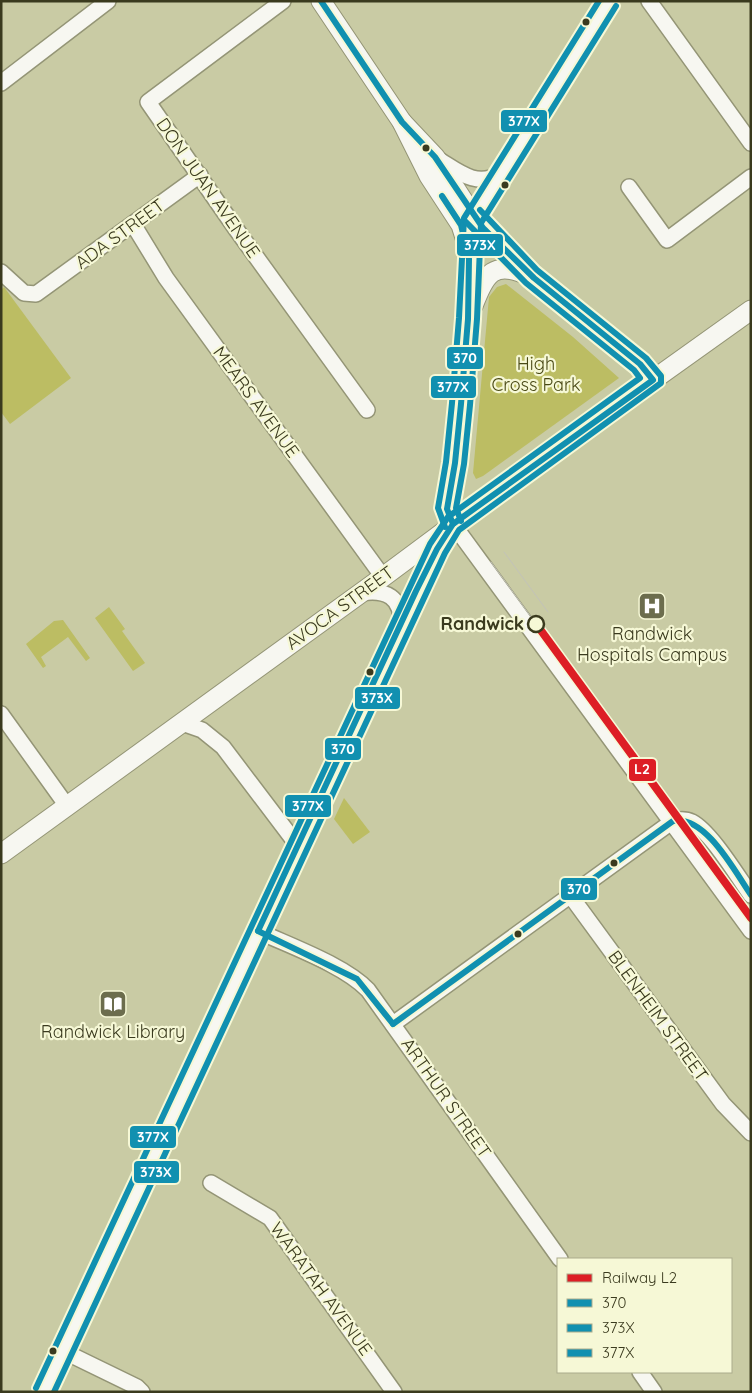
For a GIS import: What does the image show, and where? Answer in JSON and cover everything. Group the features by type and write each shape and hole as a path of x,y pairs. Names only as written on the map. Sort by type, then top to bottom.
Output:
{"main road":[{"path":"321,1 402,122 429,176 461,225 470,259"},
{"path":"402,122 435,157 473,216 498,245 534,278 640,364 653,380"},
{"path":"453,524 447,509 456,452 468,318 473,216"},
{"path":"468,318 483,281 493,272 506,269 517,270 534,278"},
{"name":"AVOCA STREET","path":"1,854 362,593 453,524 751,310"}],"street":[{"path":"1,83 108,1"},
{"name":"DON JUAN AVENUE","path":"283,1 148,102 236,229 367,410"},
{"path":"473,216 609,1"},
{"path":"649,1 751,143"},
{"path":"435,157 472,180 485,180 500,174"},
{"name":"ADA STREET","path":"1,272 24,293 33,294 39,292 200,175"},
{"path":"629,186 667,240 751,177"},
{"name":"MEARS AVENUE","path":"133,224 166,278 383,577"},
{"path":"44,1392 401,624 436,550 453,524 751,931"},
{"path":"362,593 379,592 392,598 400,608 401,624"},
{"path":"1,714 68,806"},
{"path":"182,723 204,731 223,747 298,846"},
{"path":"393,1024 671,822 686,820 699,827 751,895"},
{"name":"BLENHEIM STREET","path":"570,895 723,1104 751,1133"},
{"name":"ARTHUR STREET","path":"258,931 357,979 393,1024 559,1258"},
{"name":"WARATAH AVENUE","path":"212,1183 270,1218 394,1392"},
{"path":"63,1351 138,1387 142,1392"},
{"path":"641,1373 654,1392"}],"green space":[{"name":"High Cross Park","path":"506,284 573,337 619,378 483,476 476,479 473,473 489,297 497,287"},
{"path":"4,287 71,378 10,424 1,412 1,290"},
{"path":"109,607 125,629 122,631 145,663 133,671 95,618"},
{"path":"63,620 90,658 86,661 68,637 41,657 46,666 43,668 26,644 54,621"},
{"path":"344,798 370,832 353,844 334,819"}],"tram line":[{"path":"504,552 548,612"},
{"path":"491,562 534,621"}],"rail line":[{"name":"L2","path":"534,621 751,918"}],"transit line":[{"name":"370","path":"258,931 416,591 437,549 453,524 653,380 640,364 534,278 483,228 435,157 402,122 321,1"},
{"name":"377X","path":"445,527 438,508 446,462 452,403 464,218 599,1"},
{"name":"373X","path":"461,521 456,508 464,464 470,405 477,319 481,223 616,6"},
{"name":"370","path":"442,196 461,225 469,259 468,319 461,404 455,463 447,509 453,524"},
{"name":"373X","path":"54,1392 445,553 459,530 661,383 661,376 646,358 537,270 480,210"},
{"name":"377X","path":"36,1388 430,544 448,517 640,378 634,370 526,283 466,222"},
{"name":"370","path":"393,1024 673,821 685,821 708,835 728,860 751,895"},
{"name":"370","path":"258,931 357,979 393,1024"}],"place":[{"name":"Randwick Hospitals Campus","path":"652,606"},
{"name":"Randwick","path":"536,624"},
{"name":"Randwick Library","path":"113,1004"}]}
